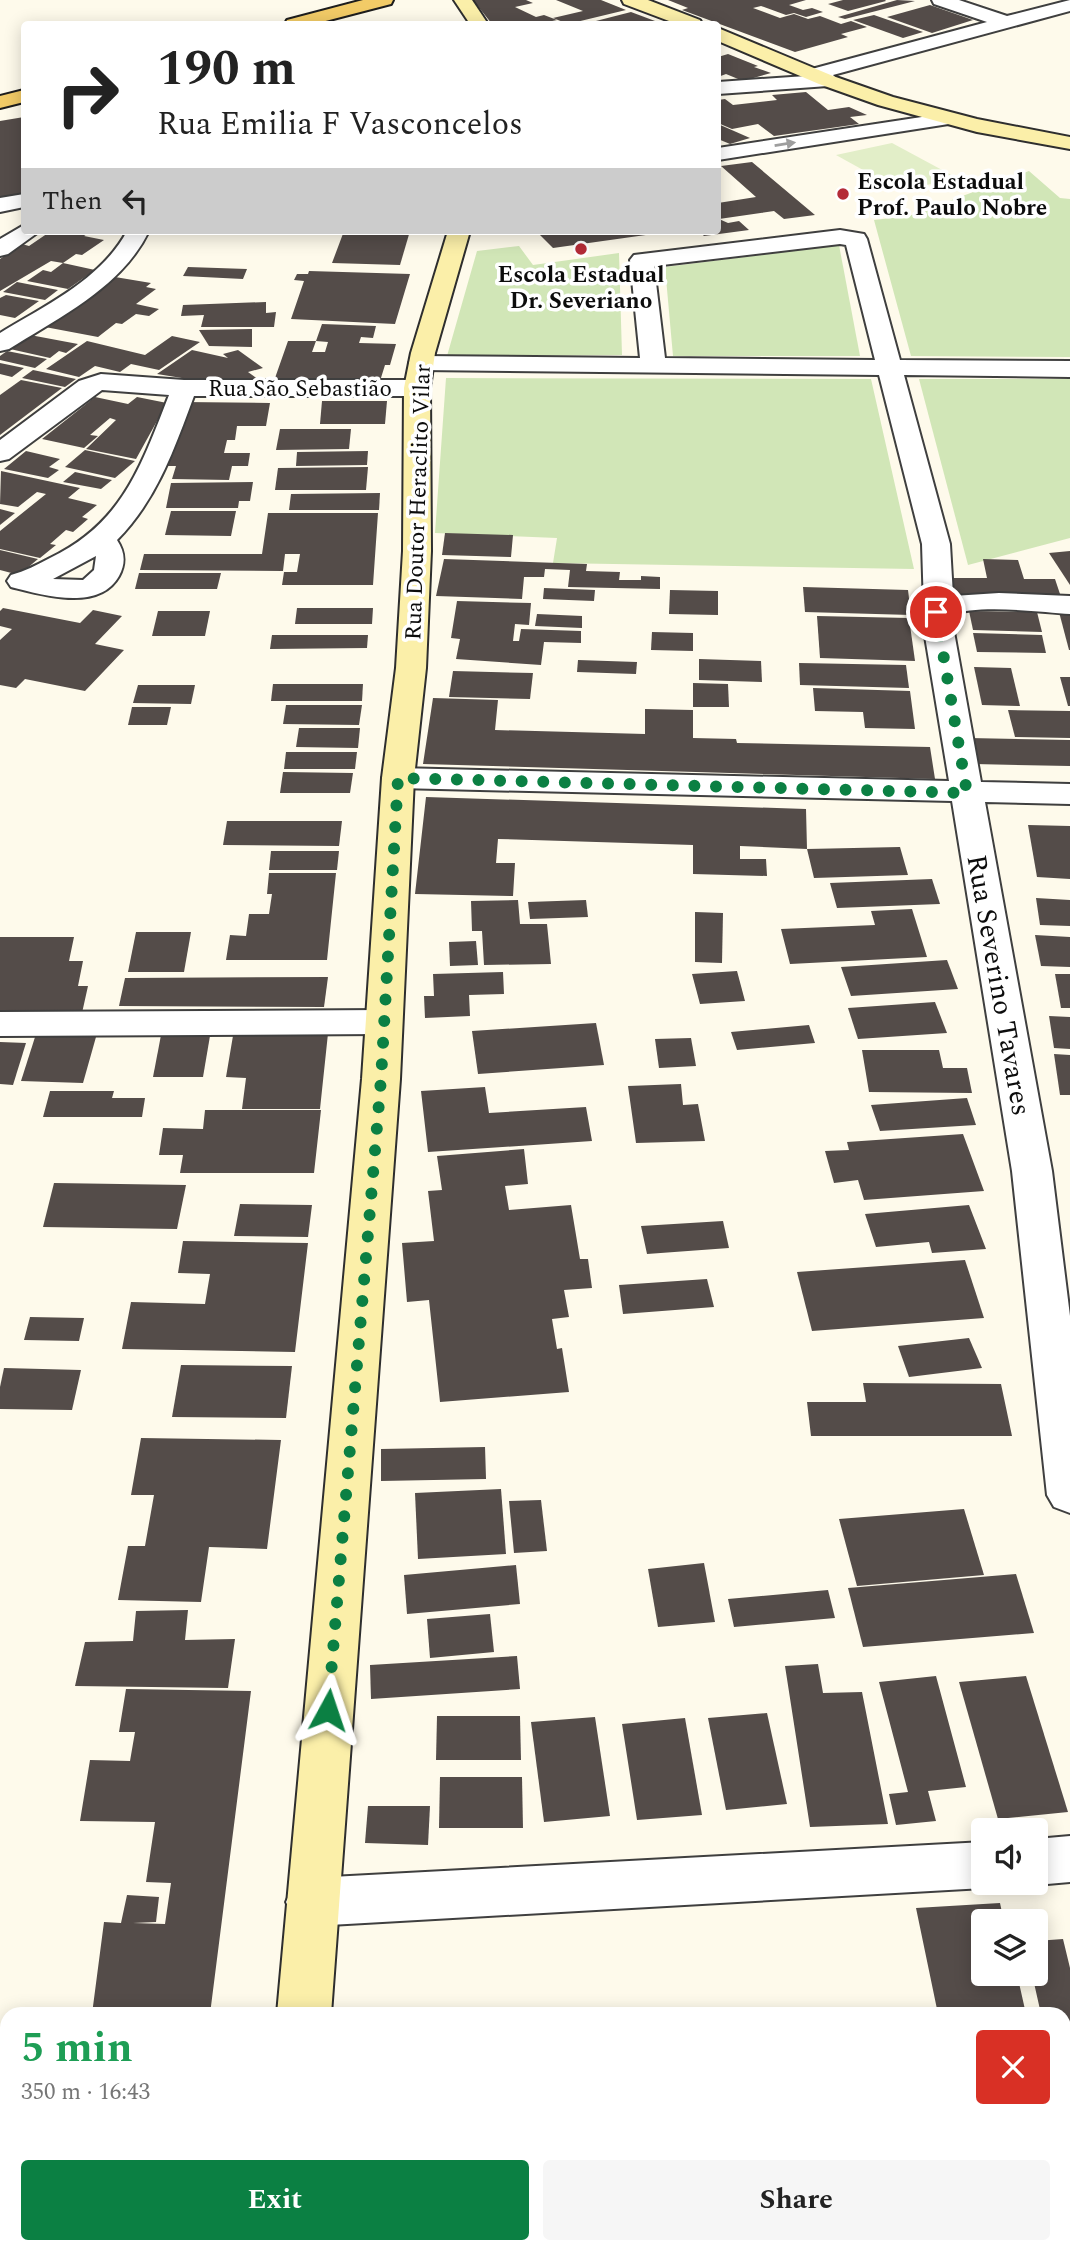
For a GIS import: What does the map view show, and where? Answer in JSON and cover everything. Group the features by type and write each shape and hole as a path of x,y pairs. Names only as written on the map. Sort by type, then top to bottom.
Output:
{"main road":[{"path":"306,21 384,0"},
{"path":"318,18 345,21"},
{"path":"0,103 21,97"}],"street":[{"path":"463,0 477,21"},
{"path":"631,0 685,21"},
{"path":"941,0 1006,22"},
{"path":"721,88 821,77 1070,5"},
{"path":"721,35 821,77 948,119 1070,143"},
{"path":"721,154 948,119"},
{"path":"0,205 21,202"},
{"path":"0,249 23,235"},
{"path":"0,344 113,267 135,242 137,235"},
{"name":"Rua Doutor Heraclito Vilar","path":"304,2007 384,1022 398,778 411,668 417,551 419,376 458,235"},
{"name":"Rua Severino Tavares","path":"653,365 642,260 849,237 858,241 936,544 939,609 936,612 1032,1171 1070,1495"},
{"name":"Rua São Sebastião","path":"0,453 88,386 106,381 184,388 653,365 1070,369"},
{"name":"Rua São Sebastião","path":"13,579 102,538 140,493 153,468 184,388"},
{"name":"Rua São Sebastião","path":"13,579 78,589 98,584 106,576 110,564 108,546 102,538"},
{"path":"939,609 951,603 963,602 1070,605"},
{"path":"398,778 1070,794"},
{"path":"0,1024 384,1022"},
{"path":"312,1902 971,1866"}],"green space":[{"path":"892,143 957,178 901,191 836,155"},
{"path":"1029,171 1060,198 1070,199 1070,357 911,356 874,220 909,216"},
{"path":"839,245 860,356 673,356 665,267"},
{"path":"519,246 533,265 619,253 622,355 447,356 477,251"},
{"path":"446,378 871,379 914,569 553,563 557,538 435,533"},
{"path":"919,379 1070,379 1070,538 968,565"}],"building":[{"path":"473,0 526,0 533,3 515,7 536,17 544,15 557,20 552,21 490,21"},
{"path":"556,0 601,0 626,10 580,21 560,21 553,18 583,11"},
{"path":"668,0 806,0 789,5 823,12 806,17 794,13 786,15 761,6 753,8 780,18 794,14 808,19 820,16 841,24 851,21 867,27 841,34 848,37 795,52 721,24 721,21 712,21 682,10 688,8"},
{"path":"843,0 886,1 848,11 828,4"},
{"path":"897,0 915,1 845,19 838,17"},
{"path":"930,5 973,20 932,33 887,17"},
{"path":"631,12 655,21 596,21"},
{"path":"874,15 923,32 903,38 853,20"},
{"path":"728,54 771,73 743,81 726,74 721,76 721,56"},
{"path":"806,92 828,110 849,107 867,115 850,117 859,124 774,136 758,124 732,129 721,124 721,100 725,99 733,105 777,100 772,95"},
{"path":"21,118 21,196 0,199 0,121"},
{"path":"721,125 750,138 730,144 721,140"},
{"path":"752,162 815,215 784,219 774,211 721,219 721,203 756,197 721,166"},
{"path":"721,220 728,223 739,221 749,230 721,234"},
{"path":"45,235 86,235 104,240 82,255 76,254 63,263 51,261 0,291 0,259 22,244 29,246"},
{"path":"342,235 409,235 400,265 332,263"},
{"path":"540,235 646,235 553,248"},
{"path":"63,263 95,270 68,289 27,281 43,270 51,272"},
{"path":"188,267 247,269 243,279 183,276"},
{"path":"309,271 410,274 395,324 291,319 304,281 294,280 297,274 308,274"},
{"path":"115,277 151,283 146,287 156,289 136,304 159,309 149,316 136,314 122,324 116,323 98,337 45,327"},
{"path":"17,282 58,290 45,300 3,292"},
{"path":"6,295 39,301 15,318 0,315 0,298"},
{"path":"266,302 266,313 276,312 274,327 201,327 204,315 181,316 183,305"},
{"path":"322,324 376,326 373,338 361,337 359,343 396,344 390,365 385,365 380,381 275,378 288,341 316,341","holes":["316,341 328,342 325,352 312,352"]},
{"path":"252,329 252,347 209,346 199,330"},
{"path":"30,335 78,344 66,353 59,351 50,358 10,349"},
{"path":"172,336 200,342 159,370 131,364 120,372 95,366 79,377 46,369 87,341 145,355"},
{"path":"192,350 228,358 223,354 238,350 263,368 248,372 262,382 219,384 157,374"},
{"path":"7,351 47,359 35,368 0,360 0,356"},
{"path":"0,363 24,368 12,377 0,374"},
{"path":"33,370 76,379 65,387 22,378"},
{"path":"21,380 62,388 0,435 0,395"},
{"path":"95,397 128,404 137,397 167,403 136,459 86,449 116,420 110,418 90,435 98,436 84,448 42,439"},
{"path":"322,401 387,401 385,424 320,424"},
{"path":"183,402 270,403 266,426 237,426 235,440 227,440 224,453 250,453 248,466 232,466 229,480 172,479 176,466 167,466"},
{"path":"280,429 351,429 349,449 276,450"},
{"path":"85,450 135,461 115,478 65,467"},
{"path":"26,451 60,459 49,467 59,470 48,478 4,469"},
{"path":"368,451 367,465 296,466 297,452"},
{"path":"368,467 366,490 275,490 278,468"},
{"path":"1,471 80,488 68,498 97,505 82,517 88,519 73,532 66,530 50,544 56,545 40,558 0,549 0,531 46,494 37,492 18,507 0,504"},
{"path":"75,472 112,480 101,489 63,482"},
{"path":"253,482 250,501 239,501 238,508 166,508 171,483"},
{"path":"380,493 379,510 289,510 291,494"},
{"path":"0,509 15,513 0,525"},
{"path":"171,511 236,511 231,536 165,535"},
{"path":"268,513 378,513 373,585 282,585 284,572 297,572 300,554 285,554 283,571 140,570 144,554 262,554"},
{"path":"445,533 513,535 511,557 442,555"},
{"path":"0,550 38,559 19,575 0,570"},
{"path":"1070,551 1070,585 1049,553"},
{"path":"444,559 587,564 586,571 620,572 619,580 641,580 641,576 660,577 660,589 568,587 570,570 545,569 544,577 524,577 522,599 436,596"},
{"path":"983,559 1018,560 1024,579 1055,579 1061,597 956,596 952,578 987,578"},
{"path":"139,573 221,573 217,589 135,589"},
{"path":"803,587 908,590 911,615 805,612"},
{"path":"544,588 595,590 594,601 543,599"},
{"path":"670,590 718,591 718,615 669,614"},
{"path":"457,601 531,603 529,625 515,624 513,641 519,641 521,629 581,631 581,643 544,642 541,665 456,659 460,639 451,638"},
{"path":"3,608 80,623 93,610 122,616 95,644 124,650 85,691 25,679 16,688 0,685 0,640 12,629 0,626 0,611"},
{"path":"297,608 373,608 372,624 295,624"},
{"path":"158,611 210,611 205,636 152,636"},
{"path":"969,611 1037,612 1042,632 973,630"},
{"path":"1059,612 1070,613 1070,650 1069,650"},
{"path":"537,614 582,616 582,628 535,626"},
{"path":"817,616 909,618 915,661 820,658"},
{"path":"652,632 693,633 693,651 651,650"},
{"path":"973,633 1042,635 1046,653 977,652"},
{"path":"272,635 368,635 367,648 270,649"},
{"path":"699,659 761,661 762,682 699,680"},
{"path":"578,660 637,662 636,674 577,672"},
{"path":"799,663 906,665 909,688 800,685"},
{"path":"974,667 1011,668 1020,706 982,705"},
{"path":"453,671 533,673 530,699 449,697"},
{"path":"1060,677 1070,677 1070,706 1068,706"},
{"path":"693,683 728,684 729,707 693,707"},
{"path":"273,684 363,684 362,701 271,701"},
{"path":"138,685 195,685 191,704 133,703"},
{"path":"813,688 910,691 915,729 865,728 863,712 815,711"},
{"path":"433,698 498,700 495,730 645,734 645,709 693,710 693,738 736,739 737,743 930,747 935,779 423,764"},
{"path":"286,705 362,705 359,725 283,724"},
{"path":"132,707 171,707 167,725 128,725"},
{"path":"1008,710 1070,711 1070,738 1015,737"},
{"path":"299,728 360,728 358,748 296,747"},
{"path":"969,738 1070,740 1070,766 974,764"},
{"path":"286,752 357,752 355,769 284,769"},
{"path":"283,772 353,773 350,793 280,793"},
{"path":"426,797 806,809 807,849 740,846 740,859 766,859 767,876 693,874 693,845 498,839 496,863 515,863 513,896 415,894"},
{"path":"227,821 342,821 339,846 223,845"},
{"path":"1028,825 1070,826 1070,879 1037,877"},
{"path":"900,847 908,875 814,878 807,849"},
{"path":"271,851 339,851 337,870 269,870"},
{"path":"269,873 336,873 327,960 226,960 230,935 246,936 249,914 269,914 272,894 267,894"},
{"path":"932,879 940,904 837,908 830,883"},
{"path":"1036,898 1070,900 1070,926 1040,925"},
{"path":"518,900 520,924 547,924 551,964 484,965 482,931 472,931 471,901"},
{"path":"586,900 588,917 530,919 528,902"},
{"path":"912,909 927,957 790,964 781,929 875,925 871,911"},
{"path":"695,912 723,913 722,963 695,962"},
{"path":"136,932 191,932 184,972 128,972"},
{"path":"1035,935 1070,937 1070,967 1041,966"},
{"path":"0,937 74,937 69,961 83,961 78,986 88,986 82,1013 0,1013"},
{"path":"476,941 478,965 450,966 449,942"},
{"path":"947,960 958,989 851,996 841,967"},
{"path":"737,971 745,1001 700,1004 692,974"},
{"path":"503,972 504,994 469,995 470,1016 425,1018 424,996 434,996 433,974"},
{"path":"1055,974 1070,974 1070,1008 1061,1008"},
{"path":"328,977 324,1007 119,1006 125,978"},
{"path":"935,1002 947,1033 858,1039 848,1008"},
{"path":"1049,1016 1070,1017 1070,1049 1054,1048"},
{"path":"596,1023 604,1065 478,1074 472,1031"},
{"path":"235,1024 329,1024 320,1109 242,1109 246,1078 226,1077"},
{"path":"809,1025 815,1043 737,1050 731,1032"},
{"path":"162,1030 211,1030 203,1077 153,1077"},
{"path":"36,1034 96,1037 83,1083 21,1081"},
{"path":"691,1038 696,1066 659,1068 655,1039"},
{"path":"0,1042 26,1043 13,1085 0,1084"},
{"path":"862,1050 939,1050 943,1068 967,1068 972,1093 869,1092"},
{"path":"1054,1054 1070,1055 1070,1095 1060,1095"},
{"path":"681,1084 683,1105 698,1104 705,1141 636,1143 628,1086"},
{"path":"485,1087 489,1113 586,1107 592,1141 428,1152 421,1091"},
{"path":"50,1091 114,1091 112,1098 145,1098 142,1117 43,1117"},
{"path":"967,1098 976,1125 880,1131 871,1105"},
{"path":"205,1110 321,1110 314,1173 180,1173 183,1155 159,1155 163,1128 203,1129"},
{"path":"963,1134 984,1191 864,1200 858,1180 834,1183 825,1151 849,1150 847,1142"},
{"path":"524,1149 528,1184 505,1186 509,1210 571,1205 580,1259 588,1259 592,1288 564,1290 569,1317 552,1319 557,1349 562,1348 569,1392 440,1402 429,1300 407,1302 402,1243 434,1241 428,1191 442,1190 437,1156"},
{"path":"54,1183 186,1185 177,1229 43,1227"},
{"path":"240,1204 312,1205 308,1237 234,1236"},
{"path":"969,1205 986,1249 932,1253 929,1242 876,1247 865,1214"},
{"path":"723,1221 729,1248 647,1254 641,1226"},
{"path":"183,1241 308,1243 295,1352 122,1349 131,1302 205,1304 210,1274 178,1273"},
{"path":"965,1260 984,1318 812,1331 797,1272"},
{"path":"707,1279 714,1307 623,1314 619,1285"},
{"path":"30,1317 84,1318 79,1341 24,1340"},
{"path":"969,1338 982,1368 909,1377 898,1346"},
{"path":"181,1365 292,1366 286,1418 172,1417"},
{"path":"4,1368 81,1370 72,1410 0,1409 0,1387"},
{"path":"863,1383 1001,1384 1012,1436 811,1436 807,1402 866,1402"},
{"path":"141,1438 281,1440 267,1549 209,1547 201,1602 118,1600 128,1546 145,1546 154,1495 131,1495"},
{"path":"485,1447 486,1479 381,1481 381,1449"},
{"path":"501,1489 506,1554 418,1559 415,1493"},
{"path":"541,1500 547,1551 514,1553 509,1501"},
{"path":"964,1509 984,1575 857,1586 839,1519"},
{"path":"704,1563 715,1622 658,1627 648,1569"},
{"path":"516,1565 520,1604 407,1614 404,1575"},
{"path":"1016,1574 1034,1633 863,1647 848,1588"},
{"path":"828,1590 835,1618 734,1627 728,1599"},
{"path":"188,1610 185,1640 235,1639 228,1688 75,1686 85,1642 133,1641 136,1611"},
{"path":"490,1614 494,1652 430,1658 427,1619"},
{"path":"517,1656 520,1689 371,1699 370,1665"},
{"path":"818,1664 823,1693 862,1692 888,1824 810,1827 785,1666"},
{"path":"936,1676 966,1787 928,1791 936,1821 896,1825 889,1794 908,1792 879,1682"},
{"path":"1026,1676 1068,1812 998,1818 959,1682"},
{"path":"126,1689 251,1691 211,2007 93,2007 104,1922 121,1923 127,1895 159,1897 156,1922 133,1923 165,1924 171,1883 146,1882 155,1822 80,1821 90,1760 130,1761 135,1732 119,1732"},
{"path":"767,1713 787,1804 726,1810 708,1718"},
{"path":"437,1716 520,1716 521,1760 436,1760"},
{"path":"595,1717 610,1816 544,1822 531,1722"},
{"path":"685,1718 702,1815 637,1820 622,1724"},
{"path":"440,1777 522,1777 523,1828 439,1828"},
{"path":"368,1806 430,1806 428,1845 365,1843"},
{"path":"1000,1903 1001,1909 971,1909 971,1986 1020,1986 1024,2007 937,2007 916,1908"},
{"path":"1063,1939 1070,1968 1070,2007 1039,2007 1035,1986 1048,1986 1048,1940"}],"place":[{"name":"Escola Estadual Prof. Paulo Nobre","path":"843,194"},
{"name":"Escola Estadual Dr. Severiano","path":"581,249"}],"route":[{"path":"328,1710 381,1079 398,778 967,793 936,612"}]}
